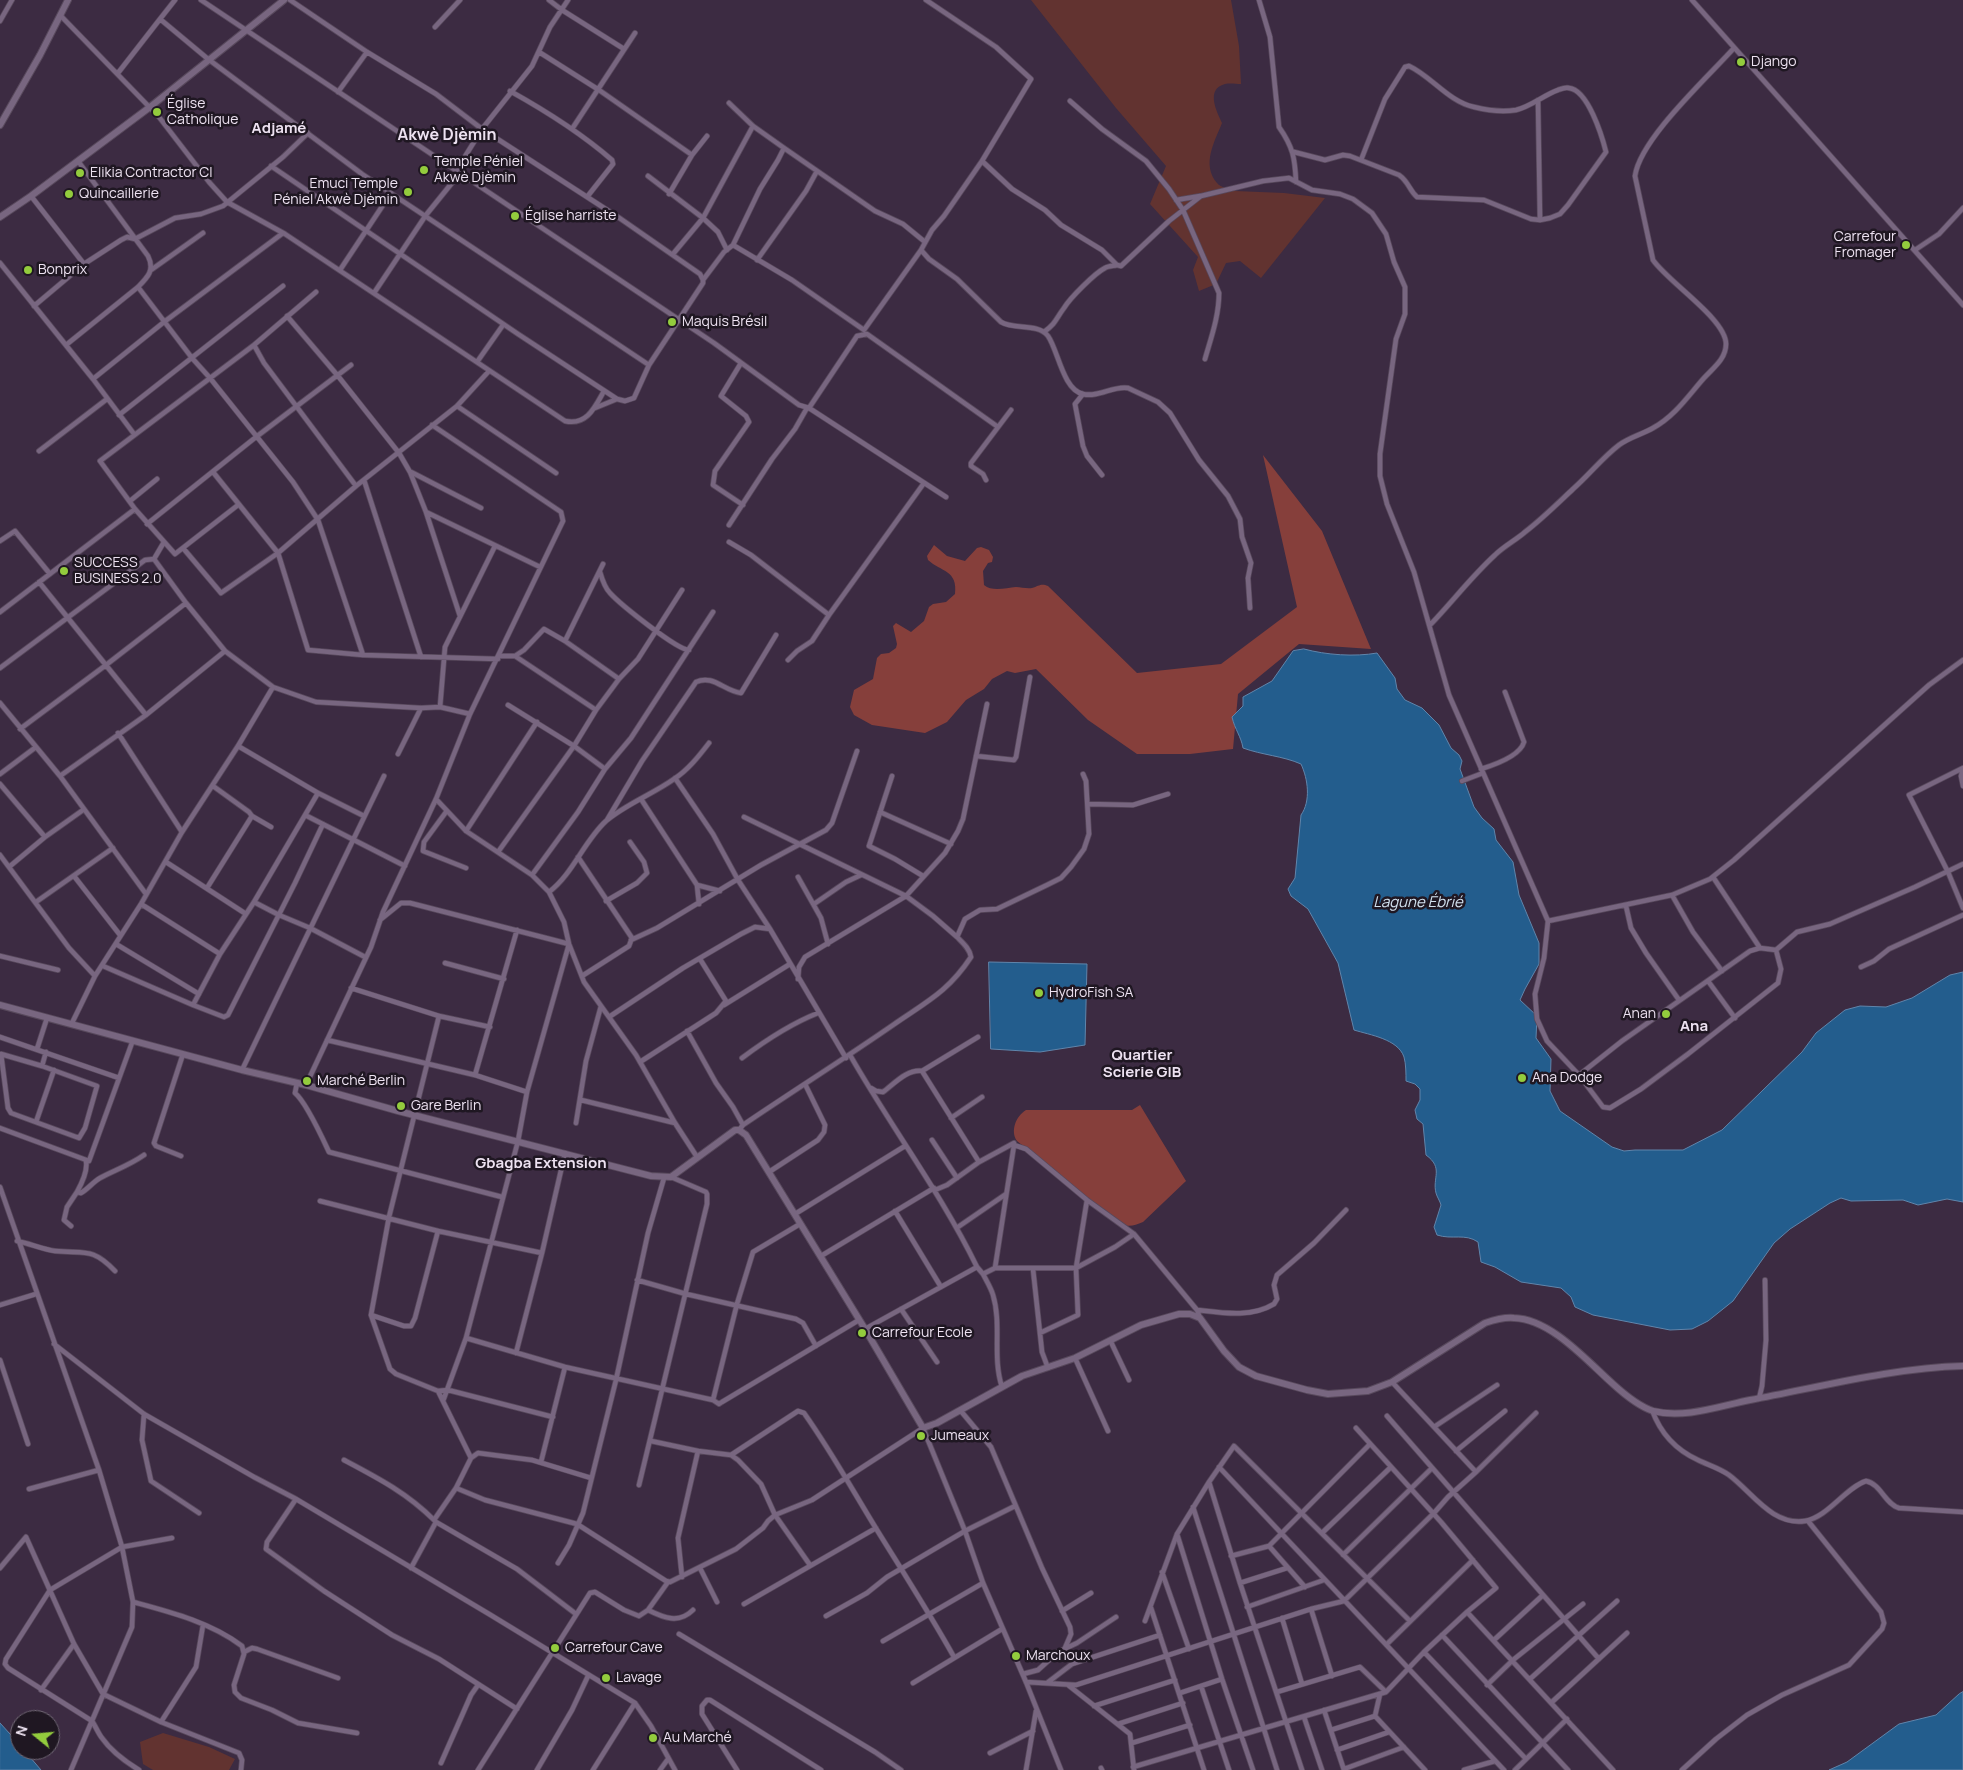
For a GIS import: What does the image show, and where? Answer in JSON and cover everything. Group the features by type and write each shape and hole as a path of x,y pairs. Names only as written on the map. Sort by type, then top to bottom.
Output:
{"street":[{"path":"0,21 12,0"},
{"path":"1,121 68,0"},
{"path":"118,73 175,0"},
{"path":"201,0 742,363 799,405 808,408 946,497"},
{"path":"0,217 150,107 244,30 284,0"},
{"path":"290,0 367,52 436,94 482,129 673,254 700,274 703,280"},
{"path":"435,27 460,0"},
{"path":"549,0 624,49"},
{"path":"374,293 399,253 458,172 482,129 510,91 532,66 550,27 568,0"},
{"path":"729,525 857,336 863,332 982,161 1031,79 996,47 926,0"},
{"path":"1258,0 1270,37 1279,127 1294,152 1296,182"},
{"path":"1692,0 1963,305"},
{"path":"60,16 150,107 228,202 283,233 340,270 565,421 579,422 595,408 618,399"},
{"path":"160,19 208,59 362,174 649,365"},
{"path":"572,129 635,32"},
{"path":"1430,624 1494,556 1526,532 1609,454 1627,440 1652,429 1682,405 1716,367 1722,357 1726,342 1720,328 1659,269 1653,260 1635,176 1636,170 1651,143 1668,118 1734,48"},
{"path":"338,92 367,52"},
{"path":"539,52 692,155"},
{"path":"1294,152 1325,160 1343,155 1361,160 1399,175 1406,180 1417,197 1484,200 1531,219 1540,220 1560,214 1606,152 1592,110 1580,96 1568,87 1513,110 1473,107 1461,101 1412,67 1405,66 1384,99 1361,160"},
{"path":"510,91 572,129 612,160 613,164 587,197"},
{"path":"1538,100 1540,220"},
{"path":"1070,101 1102,129 1146,161 1183,210 1218,294 1219,304 1205,359"},
{"path":"729,104 753,126 784,148 875,210 903,224 925,242"},
{"path":"673,254 703,218 753,126"},
{"path":"34,306 84,264 127,237 135,239 175,218 213,211 228,202 308,133"},
{"path":"669,194 692,155 707,136"},
{"path":"271,166 503,325 618,399 626,401 634,398 649,365 703,283 703,280 733,245 760,188 784,148"},
{"path":"78,161 148,256 152,264 152,270"},
{"path":"982,161 1012,189 1045,210 1061,225 1102,250 1117,265"},
{"path":"757,260 806,191 817,170"},
{"path":"648,176 669,194 703,218 718,232 727,250"},
{"path":"1176,200 1201,196 1263,180 1289,178 1312,190 1340,194 1353,199 1372,213 1386,234 1394,262 1405,287 1405,314 1396,339 1382,434 1379,473 1387,504 1414,572 1450,695 1548,921 1544,958 1535,994 1537,1019 1547,1041 1579,1075 1603,1107 1610,1108 1640,1089 1735,1018 1778,983 1781,969 1776,950"},
{"path":"340,270 391,193"},
{"path":"31,196 84,264"},
{"path":"1044,332 1056,323 1063,308 1092,279 1106,267 1121,266 1168,221 1201,196"},
{"path":"1915,250 1939,234 1963,208"},
{"path":"66,345 138,287 152,270 202,233"},
{"path":"93,379 164,322 283,233"},
{"path":"733,245 792,280 998,426"},
{"path":"921,250 929,259 957,279 1001,322 1008,326 1044,332 1049,337 1062,371 1075,390 1083,394 1124,387 1158,402 1170,413 1199,460 1228,496 1240,519 1242,537 1252,563 1248,578 1250,608"},
{"path":"1,266 93,379 134,434"},
{"path":"119,415 283,286"},
{"path":"138,287 192,358 293,482 318,520 363,655"},
{"path":"238,505 175,554 134,509 100,461 254,345 316,292"},
{"path":"287,316 338,376 399,453 410,472 426,512 460,616"},
{"path":"477,362 503,325"},
{"path":"254,345 264,363 356,486"},
{"path":"742,363 721,396 746,416 749,422 715,471 713,485 743,505"},
{"path":"147,524 256,437 351,366"},
{"path":"183,548 221,592 278,553 356,486 457,406 489,371"},
{"path":"595,408 604,390"},
{"path":"1083,394 1075,404 1083,446 1087,456 1102,475"},
{"path":"39,452 107,399"},
{"path":"457,406 556,473"},
{"path":"986,480 983,474 971,466 971,463 1011,410"},
{"path":"306,1085 365,957 371,948 379,921 436,799 470,714 563,521 561,512 432,425"},
{"path":"212,472 278,553 308,650 363,655 421,657 514,656 524,650 544,629 565,641 619,679"},
{"path":"410,472 481,508"},
{"path":"130,501 158,479"},
{"path":"364,480 421,657"},
{"path":"788,660 812,640 924,483"},
{"path":"0,612 134,509"},
{"path":"426,512 540,567"},
{"path":"0,541 15,531 50,574"},
{"path":"154,559 164,542"},
{"path":"729,542 751,555 829,615"},
{"path":"440,707 445,647 495,546"},
{"path":"154,559 186,603 225,651 273,686 316,702 421,708 440,707 470,714"},
{"path":"0,668 145,560 154,559"},
{"path":"565,641 603,564"},
{"path":"600,572 609,593 680,648 689,650"},
{"path":"39,582 146,715"},
{"path":"498,852 574,746 596,710 619,679 638,659 682,590"},
{"path":"20,728 106,666 186,603"},
{"path":"532,874 578,812 605,769 626,744 713,612"},
{"path":"608,820 642,761 696,682 702,679 710,679 725,688 741,693 776,635"},
{"path":"60,776 146,715 225,651"},
{"path":"514,656 596,710"},
{"path":"1548,921 1672,895 1690,889 1713,877 1929,685 1963,660"},
{"path":"976,756 1014,760 1030,677"},
{"path":"72,1023 95,976 103,966 182,832 238,746 273,686"},
{"path":"1462,781 1501,763 1523,747 1524,738 1505,692"},
{"path":"0,703 60,776 146,894"},
{"path":"798,978 799,967 804,957 906,896 951,844 963,819 987,704"},
{"path":"508,705 574,746 605,769"},
{"path":"398,754 421,708"},
{"path":"466,831 537,722"},
{"path":"118,734 182,832"},
{"path":"549,892 555,888 596,831 608,820 675,778 698,757 709,743"},
{"path":"238,746 318,793 364,816"},
{"path":"0,774 36,747"},
{"path":"631,940 647,934 826,830 832,823 857,750"},
{"path":"1963,768 1961,776 1963,786"},
{"path":"1963,768 1909,795 1948,872 1963,908"},
{"path":"957,938 964,919 980,910 996,908 1061,878 1084,849 1089,834 1086,781 1083,774"},
{"path":"242,1070 384,776"},
{"path":"892,776 869,846 923,876"},
{"path":"675,778 713,834 738,880 770,929 818,1014 868,1086 958,1227 977,1268 983,1274 993,1294 998,1374 1002,1387"},
{"path":"0,784 45,837"},
{"path":"213,786 252,816 271,827"},
{"path":"193,1005 220,954 254,902 318,793"},
{"path":"1088,804 1133,805 1168,794"},
{"path":"436,799 446,812 466,831 532,874 549,892 564,922 569,944 590,992 640,1062 697,1157"},
{"path":"641,799 697,885 698,904"},
{"path":"9,867 45,837 83,810"},
{"path":"446,812 424,842 423,851 426,854 466,868"},
{"path":"880,812 951,844"},
{"path":"305,815 406,866"},
{"path":"207,888 252,816"},
{"path":"558,1563 569,1545 583,1513 616,1380 648,1233 668,1177 735,1130 935,998 955,979 971,957 967,948 957,938 906,896 744,817"},
{"path":"103,966 193,1005 224,1017 228,1015 323,824"},
{"path":"606,901 637,883 647,873 644,862 630,842"},
{"path":"36,902 112,848"},
{"path":"0,855 69,948 95,976"},
{"path":"578,857 606,901 632,936 629,946 582,976"},
{"path":"166,862 246,914"},
{"path":"1579,1075 1622,1041 1750,951 1760,948 1776,950 1796,932 1830,924 1963,864"},
{"path":"814,904 846,882 861,875"},
{"path":"74,876 120,936"},
{"path":"798,877 821,918 828,944"},
{"path":"1713,877 1760,948"},
{"path":"697,885 720,891"},
{"path":"1672,895 1693,932 1722,971"},
{"path":"254,902 310,928 365,957"},
{"path":"379,921 401,903 410,903 569,944"},
{"path":"141,904 220,954"},
{"path":"1626,906 1631,928 1646,953 1680,1000"},
{"path":"1861,967 1874,961 1889,949 1963,916"},
{"path":"609,1017 700,959 756,927 770,929"},
{"path":"476,1075 518,930"},
{"path":"116,944 199,994"},
{"path":"443,1401 466,1338 518,1141 527,1092 569,944"},
{"path":"0,956 58,970"},
{"path":"700,959 723,994 726,1001 723,1006"},
{"path":"445,963 504,979"},
{"path":"640,1062 790,964"},
{"path":"1708,981 1735,1018"},
{"path":"351,988 439,1016 490,1027"},
{"path":"0,1005 242,1070 297,1082 414,1115 668,1177 707,1194 707,1204 686,1294 639,1485"},
{"path":"576,1123 586,1061 601,1006"},
{"path":"742,1058 768,1038 799,1021 818,1014"},
{"path":"439,1016 389,1217 371,1315 390,1369 396,1374 438,1391 448,1390 553,1417"},
{"path":"37,1049 47,1018"},
{"path":"687,1031 716,1083 734,1106 741,1127 821,1256 923,1428 965,1531 983,1583 1026,1682 1059,1769"},
{"path":"0,1037 119,1078"},
{"path":"922,1072 978,1037"},
{"path":"0,1128 89,1161 133,1040"},
{"path":"327,1040 476,1075 527,1092"},
{"path":"42,1066 46,1052"},
{"path":"1,1054 54,1070 97,1086 85,1128 79,1138 11,1112 8,1108 1,1054"},
{"path":"181,1156 156,1146 154,1143 183,1054"},
{"path":"36,1122 54,1070"},
{"path":"868,1086 876,1091 883,1092 906,1074 915,1070 922,1072 978,1162"},
{"path":"297,1082 295,1093 299,1096 329,1152 502,1197"},
{"path":"769,1172 818,1140 824,1132 825,1125 805,1084"},
{"path":"951,1118 982,1097"},
{"path":"581,1100 675,1123"},
{"path":"932,1140 957,1178"},
{"path":"821,1256 934,1189 947,1185 978,1162 1014,1143 1014,1145 1026,1149 1087,1200 1134,1234 1197,1310 1200,1318 1224,1351 1239,1366 1256,1376 1307,1390 1328,1394 1368,1391 1392,1382 1485,1323 1501,1318 1530,1320 1560,1337 1635,1402 1652,1410 1668,1414 1759,1399 1887,1374 1963,1366"},
{"path":"994,1268 1014,1145"},
{"path":"795,1214 906,1146"},
{"path":"516,1353 565,1153"},
{"path":"77,1192 80,1193 86,1190 99,1179 113,1171 129,1166 144,1156"},
{"path":"71,1226 64,1220 67,1207 77,1192 85,1172 86,1161"},
{"path":"0,1187 17,1241 98,1470 122,1547 133,1602 132,1627 71,1770"},
{"path":"958,1227 1006,1193"},
{"path":"1040,1333 1078,1315 1076,1268 1087,1200"},
{"path":"320,1201 438,1231 542,1253"},
{"path":"1197,1310 1231,1314 1255,1311 1274,1304 1276,1298 1274,1285 1277,1275 1314,1243 1346,1210"},
{"path":"895,1211 941,1287"},
{"path":"713,1400 736,1304 753,1252 800,1224"},
{"path":"371,1315 404,1326 411,1326 415,1318 438,1231"},
{"path":"983,1274 994,1268 1076,1268 1115,1247 1134,1234"},
{"path":"17,1241 54,1251 93,1254 105,1261 115,1271"},
{"path":"865,1329 977,1268"},
{"path":"1033,1269 1042,1352 1048,1368"},
{"path":"637,1280 686,1294 796,1319 803,1323 816,1346"},
{"path":"1759,1399 1766,1340 1765,1280"},
{"path":"0,1305 36,1294"},
{"path":"902,1309 936,1362"},
{"path":"478,1770 586,1598 593,1592 639,1616 648,1610 668,1582 736,1550 763,1528 775,1515 812,1500 923,1428 937,1423 1022,1376 1075,1358 1141,1326 1165,1318 1190,1314 1200,1318"},
{"path":"466,1338 565,1367 616,1380 713,1400 719,1404 859,1320"},
{"path":"1110,1340 1129,1380"},
{"path":"54,1344 144,1414 296,1499 635,1703 651,1726 675,1770"},
{"path":"1075,1358 1108,1431"},
{"path":"0,1360 28,1444"},
{"path":"541,1462 565,1367"},
{"path":"1392,1382 1476,1472"},
{"path":"1434,1427 1497,1385"},
{"path":"438,1391 471,1458"},
{"path":"960,1410 991,1447 1015,1506 1070,1627 1071,1634 1065,1648"},
{"path":"1652,1410 1662,1431 1690,1456 1727,1473 1756,1500 1779,1517 1794,1521 1808,1521 1818,1516 1866,1481 1872,1482 1892,1505 1899,1508 1963,1512"},
{"path":"730,1455 798,1411 801,1412 809,1420 846,1477 901,1569 930,1613 954,1657"},
{"path":"1456,1451 1505,1411"},
{"path":"1026,1682 1076,1685 1282,1618 1344,1600 1536,1413"},
{"path":"144,1414 142,1440 151,1481 199,1513"},
{"path":"1387,1416 1599,1659"},
{"path":"1068,1685 1130,1734 1134,1768 1386,1692 1424,1652 1496,1588 1434,1513 1356,1428"},
{"path":"651,1441 698,1451 730,1455 761,1484 775,1515 810,1565"},
{"path":"1231,1556 1269,1546 1283,1534 1301,1513 1370,1444"},
{"path":"1145,1622 1177,1534 1192,1507 1234,1446 1410,1621"},
{"path":"682,1577 678,1538 698,1451"},
{"path":"411,1568 471,1458 482,1453 541,1462 591,1478"},
{"path":"344,1460 393,1486 413,1500 435,1521 516,1569 576,1614"},
{"path":"1322,1533 1391,1466"},
{"path":"1219,1467 1504,1770"},
{"path":"1343,1555 1432,1468"},
{"path":"29,1489 98,1470"},
{"path":"1209,1482 1231,1556 1302,1770"},
{"path":"456,1488 485,1500 577,1524 668,1582"},
{"path":"296,1499 267,1542 266,1549 324,1591 392,1635 438,1659 517,1709"},
{"path":"826,1616 965,1531 1015,1506"},
{"path":"1192,1507 1277,1770"},
{"path":"1682,1770 1716,1739 1747,1715 1782,1695 1849,1665 1882,1629 1884,1623 1881,1612 1808,1521"},
{"path":"744,1604 876,1528"},
{"path":"1177,1534 1222,1679 1253,1770"},
{"path":"0,1568 26,1537 74,1644 104,1694 161,1722 239,1753 242,1760 241,1770"},
{"path":"139,1770 111,1748 100,1736 98,1729 92,1721 41,1690 5,1664 6,1659 50,1590 122,1547 172,1538"},
{"path":"1269,1546 1305,1587"},
{"path":"1387,1644 1473,1560"},
{"path":"700,1568 717,1602"},
{"path":"1240,1583 1287,1568"},
{"path":"1162,1572 1189,1649"},
{"path":"1248,1607 1324,1580"},
{"path":"883,1641 983,1583"},
{"path":"1062,1611 1091,1593"},
{"path":"1494,1640 1543,1595"},
{"path":"1530,1679 1617,1601"},
{"path":"133,1602 175,1614 203,1625 238,1644 244,1652"},
{"path":"1487,1685 1513,1660 1583,1604"},
{"path":"1150,1607 1176,1680 1204,1770"},
{"path":"1311,1609 1332,1676"},
{"path":"648,1610 668,1618 678,1619 693,1610"},
{"path":"1467,1612 1613,1770"},
{"path":"1022,1674 1038,1670 1065,1648 1116,1617"},
{"path":"1282,1618 1302,1684"},
{"path":"161,1722 196,1667 203,1625"},
{"path":"913,1683 1002,1629"},
{"path":"1552,1702 1627,1633"},
{"path":"679,1634 875,1752 901,1770"},
{"path":"1047,1683 1072,1664 1160,1635"},
{"path":"1442,1635 1568,1770"},
{"path":"41,1690 74,1644"},
{"path":"338,1678 252,1648 244,1652 234,1685 235,1692 241,1698 298,1722 357,1733"},
{"path":"1424,1652 1526,1759"},
{"path":"1277,1692 1360,1667 1386,1692"},
{"path":"537,1770 572,1710 588,1676"},
{"path":"1180,1693 1222,1679"},
{"path":"1094,1706 1176,1680"},
{"path":"441,1763 478,1685"},
{"path":"1201,1686 1218,1742 1229,1770"},
{"path":"1375,1716 1380,1694"},
{"path":"737,1770 702,1714 702,1706 707,1700 710,1700 821,1770"},
{"path":"594,1770 635,1703"},
{"path":"1118,1724 1183,1703"},
{"path":"1026,1770 1036,1710"},
{"path":"1324,1710 1344,1770 1404,1747"},
{"path":"1331,1730 1375,1716"},
{"path":"1375,1716 1425,1770"},
{"path":"1304,1717 1322,1770"},
{"path":"1515,1770 1567,1719"},
{"path":"1132,1742 1190,1725"},
{"path":"990,1753 1032,1731"},
{"path":"1337,1750 1389,1732"},
{"path":"660,1770 668,1759"},
{"path":"1464,1770 1482,1768 1495,1761"}],"shaded area":[{"path":"1031,0 1231,0 1239,46 1241,84 1225,84 1215,91 1214,101 1222,123 1211,153 1210,168 1212,176 1219,185 1235,191 1284,193 1325,198 1261,278 1240,261 1226,263 1216,284 1199,291 1193,270 1198,257 1150,204 1166,166 1116,108"},
{"path":"1263,455 1322,531 1371,649 1299,644 1238,694 1233,749 1190,754 1137,754 1088,720 1036,669 1015,673 1007,671 992,679 984,689 966,700 947,722 925,733 872,725 854,715 850,707 854,690 873,679 877,658 881,654 889,653 896,648 897,644 893,626 896,623 911,632 924,621 929,607 933,604 946,602 955,594 954,580 951,576 928,560 927,556 934,545 947,556 965,561 977,548 981,547 989,550 993,557 992,562 988,563 983,571 984,585 987,587 999,589 1048,586 1137,673 1221,664 1297,607"},
{"path":"1140,1105 1186,1181 1143,1222 1134,1225 1126,1226 1120,1224 1017,1141 1014,1133 1015,1124 1019,1116 1026,1110 1132,1110"},
{"path":"163,1733 209,1747 235,1759 229,1770 153,1770 143,1764 140,1742"}],"water":[{"name":"Lagune Ébrié","path":"1304,649 1340,655 1377,653 1395,678 1397,689 1405,700 1422,708 1439,725 1451,748 1459,755 1462,761 1460,769 1474,807 1494,829 1496,840 1513,862 1519,895 1539,943 1539,964 1520,1000 1537,1016 1536,1038 1551,1059 1550,1091 1560,1111 1612,1147 1624,1151 1683,1150 1722,1130 1802,1052 1816,1033 1845,1010 1860,1006 1886,1007 1912,998 1950,975 1963,972 1963,1202 1947,1199 1918,1205 1903,1200 1851,1201 1841,1198 1830,1203 1790,1229 1774,1243 1733,1301 1708,1321 1692,1329 1670,1330 1593,1315 1575,1307 1571,1297 1561,1288 1521,1282 1495,1267 1481,1262 1478,1242 1473,1239 1437,1235 1434,1227 1441,1205 1435,1188 1435,1164 1426,1155 1423,1124 1417,1119 1415,1110 1420,1100 1420,1089 1415,1084 1406,1081 1404,1057 1396,1046 1383,1039 1354,1030 1338,963 1308,909 1291,896 1288,889 1295,878 1301,815 1307,797 1307,783 1301,764 1243,748 1232,717 1243,706 1243,697 1272,681 1293,651"},
{"name":"HydroFish SA","path":"989,962 1087,964 1085,1045 1040,1052 991,1049"},
{"path":"1963,1692 1963,1770 1829,1770 1847,1762 1899,1724 1936,1715"},
{"path":"0,1723 10,1734 10,1760 32,1760 41,1770 0,1770"}],"place":[{"name":"Django","path":"1741,62"},
{"name":"Église Catholique","path":"157,112"},
{"name":"Temple Péniel Akwè Djèmin","path":"424,170"},
{"name":"Elikia Contractor CI","path":"80,173"},
{"name":"Emuci Temple Péniel Akwè Djèmin","path":"408,192"},
{"name":"Quincaillerie","path":"69,194"},
{"name":"Église harriste","path":"515,216"},
{"name":"Carrefour Fromager","path":"1906,245"},
{"name":"Bonprix","path":"28,270"},
{"name":"Maquis Brésil","path":"672,322"},
{"name":"SUCCESS BUSINESS 2.0","path":"64,571"},
{"name":"HydroFish SA","path":"1039,993"},
{"name":"Anan","path":"1666,1014"},
{"name":"Ana Dodge","path":"1522,1078"},
{"name":"Marché Berlin","path":"307,1081"},
{"name":"Gare Berlin","path":"401,1106"},
{"name":"Carrefour Ecole","path":"862,1333"},
{"name":"Jumeaux","path":"921,1436"},
{"name":"Carrefour Cave","path":"555,1648"},
{"name":"Marchoux","path":"1016,1656"},
{"name":"Lavage","path":"606,1678"},
{"name":"Au Marché","path":"653,1738"}],"district":[{"name":"Adjamé","path":"279,129"},
{"name":"Akwè Djèmin","path":"447,136"},
{"name":"Ana","path":"1694,1027"},
{"name":"Quartier Scierie GIB","path":"1142,1064"},
{"name":"Gbagba Extension","path":"541,1164"}]}
